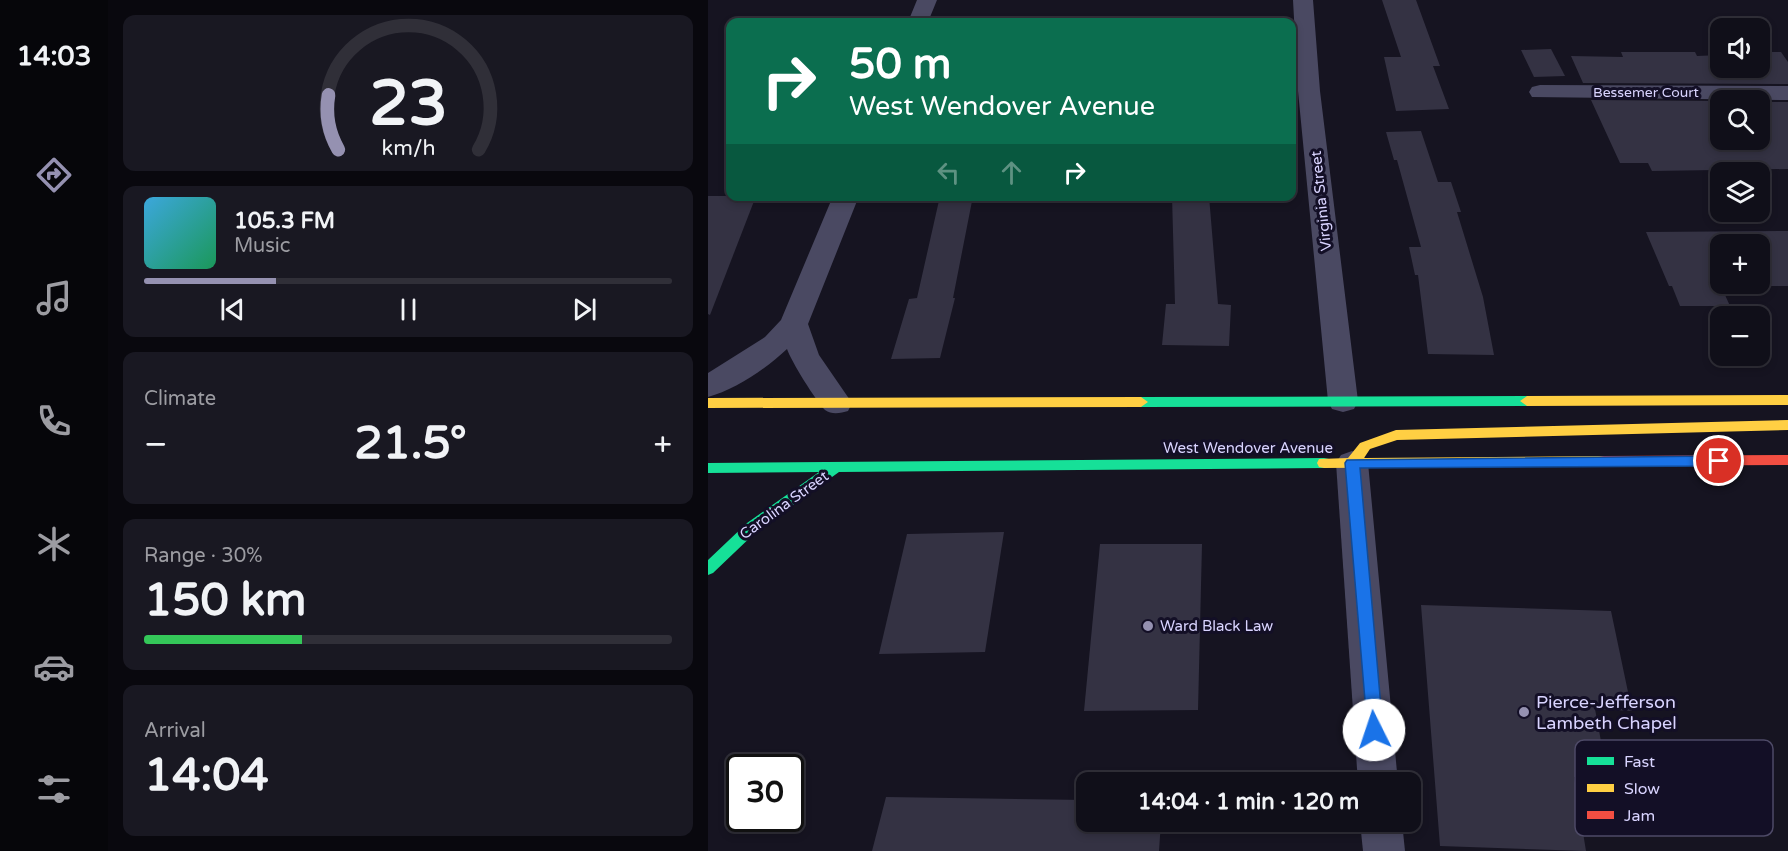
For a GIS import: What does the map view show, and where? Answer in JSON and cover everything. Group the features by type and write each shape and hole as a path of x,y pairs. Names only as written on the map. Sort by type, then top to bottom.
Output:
{"main road":[{"path":"708,403 1788,400"},
{"path":"1352,463 1365,446 1396,435 1788,425"},
{"name":"West Wendover Avenue","path":"708,468 1788,460"},
{"name":"Carolina Street","path":"708,569 755,523 836,467"}],"street":[{"path":"920,18 927,0"},
{"name":"Virginia Street","path":"1304,0 1309,91 1343,401"},
{"name":"Bessemer Court","path":"1540,92 1788,93"},
{"path":"708,387 775,345 794,324 844,201"},
{"path":"794,324 805,357 837,403"},
{"path":"1352,463 1377,772"},
{"path":"1382,832 1384,851"}],"building":[{"path":"1382,0 1416,0 1440,66 1433,66 1449,109 1396,111 1384,57 1401,57"},
{"path":"1551,49 1565,76 1534,77 1521,50"},
{"path":"1621,52 1695,52 1697,56 1710,55 1710,78 1770,78 1770,52 1781,52 1788,62 1788,84 1583,83 1571,56 1623,57"},
{"path":"1591,100 1710,101 1710,150 1770,150 1770,102 1788,102 1788,169 1770,169 1770,162 1710,162 1710,170 1652,171 1648,163 1620,163"},
{"path":"1421,131 1438,182 1451,182 1461,212 1457,212 1483,297 1494,355 1428,354 1418,275 1415,275 1409,247 1421,247 1397,160 1394,160 1386,132"},
{"path":"708,196 726,196 726,201 754,201 710,315 708,314"},
{"path":"939,201 972,201 953,298 955,298 940,358 891,359 909,299 917,298"},
{"path":"1172,201 1209,201 1218,304 1231,305 1229,346 1162,345 1166,304 1175,304"},
{"path":"1788,231 1788,286 1770,286 1770,234 1710,234 1710,294 1725,294 1730,306 1680,306 1672,286 1669,286 1646,232"},
{"path":"1004,532 985,652 879,654 907,534"},
{"path":"1100,544 1202,544 1198,710 1084,711"},
{"path":"1421,605 1611,611 1632,711 1595,709 1601,740 1575,740 1575,836 1584,836 1586,851 1440,846"},
{"path":"886,797 1076,800 1076,832 1160,832 1159,851 872,851"}],"traffic: fast":[{"path":"1141,402 1527,401"},
{"path":"708,468 1324,463"},
{"path":"708,569 752,527 836,467"}],"traffic: slow":[{"path":"1527,401 1788,400"},
{"path":"708,403 1141,402"},
{"path":"1352,463 1365,446 1396,435 1788,425"},
{"path":"1324,463 1604,461"}],"traffic: jam":[{"path":"1604,461 1788,460"}],"place":[{"name":"Ward Black Law","path":"1148,626"},
{"name":"Pierce-Jefferson Lambeth Chapel","path":"1524,712"}],"route":[{"path":"1374,730 1352,463 1719,461"}]}
